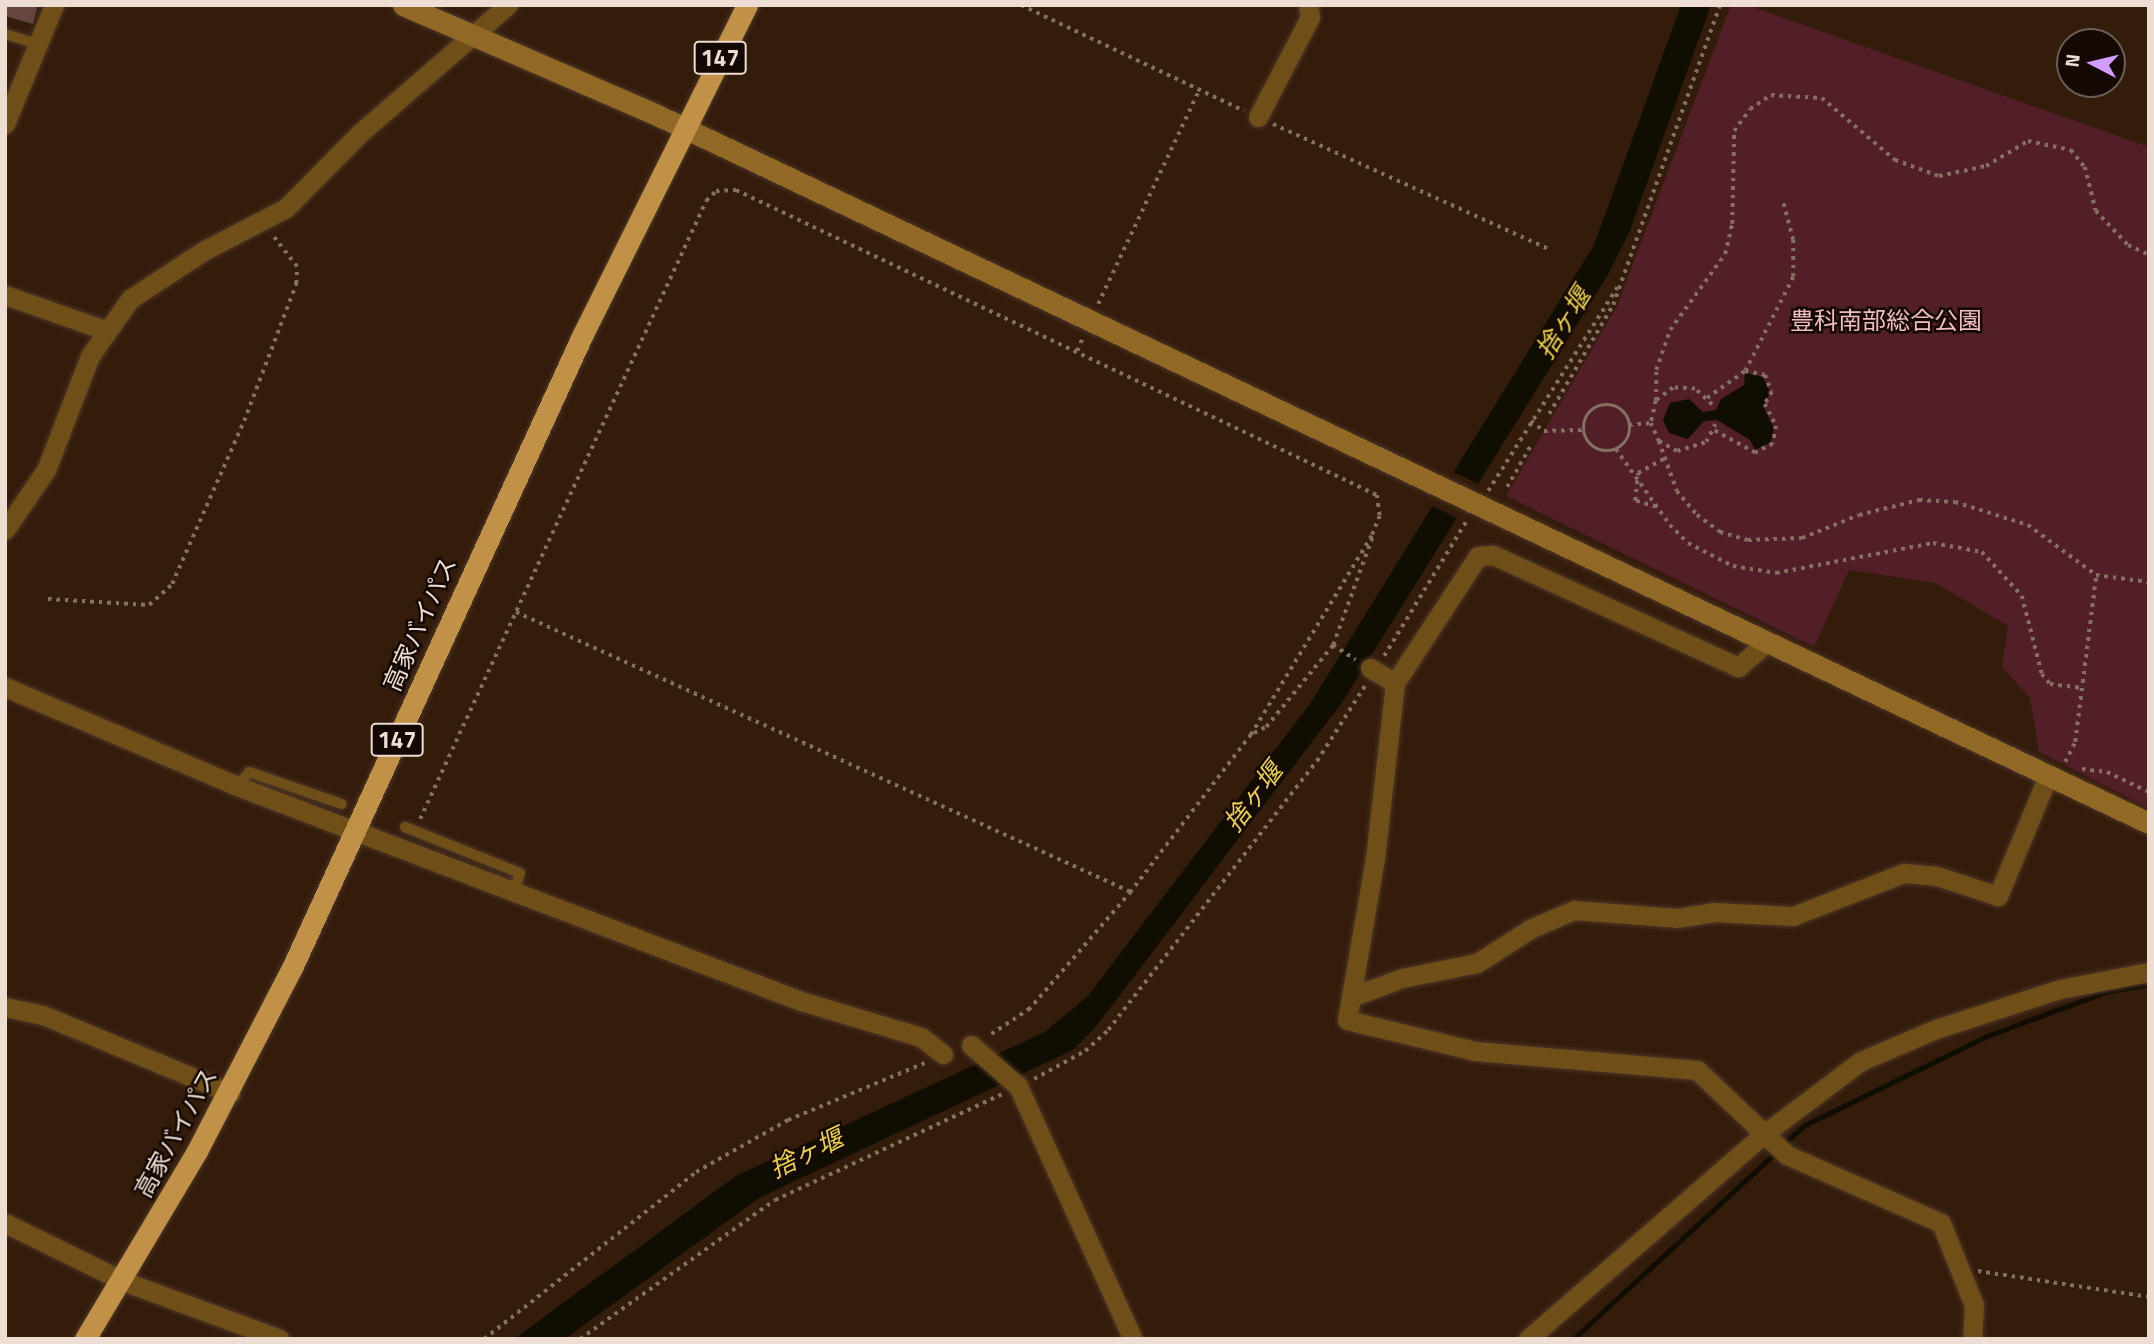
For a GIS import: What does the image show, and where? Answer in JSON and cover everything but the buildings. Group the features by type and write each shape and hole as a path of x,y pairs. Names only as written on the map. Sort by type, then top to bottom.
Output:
{"highway":[{"name":"高家バイパス","path":"695,110 732,5"},
{"name":"高家バイパス","path":"85,1339 123,1281 230,1093 356,831 583,334 747,5"}],"street":[{"path":"5,124 54,5"},
{"path":"403,5 475,34 685,130 2149,823"},
{"path":"5,530 46,470 105,330 131,299 161,277 286,208 360,133 508,5"},
{"path":"1258,117 1310,16 1308,5"},
{"path":"5,295 105,330"},
{"path":"1766,643 1738,667 1481,555 1395,683 1375,858 1347,1020 1433,1044 1697,1070 1764,1134 1812,1170 1930,1215 1941,1223 1962,1268 1974,1305 1972,1339"},
{"path":"1374,668 1395,683"},
{"path":"5,687 236,786 801,1001 921,1037 943,1054"},
{"path":"1351,997 1402,978 1477,963 1574,910 1677,918 1713,912 1793,916 1904,873 1937,876 1998,896 2048,776"},
{"path":"1528,1339 1764,1134 1861,1061 1936,1029 2060,989 2149,972"},
{"path":"5,1007 43,1015 230,1093"},
{"path":"976,1051 1017,1084 1133,1339"},
{"path":"5,1223 123,1281 281,1339"}],"lane":[{"path":"5,34 38,44"},
{"path":"236,786 249,772 342,804"},
{"path":"410,829 520,873 514,892"}],"path":[{"path":"1021,5 1199,90 1549,249"},
{"path":"1549,414 1620,284 1720,5"},
{"path":"1077,351 1199,90"},
{"path":"2149,256 2128,245 2096,211 2085,167 2071,150 2028,141 1986,166 1939,176 1895,160 1822,98 1771,95 1750,109 1734,131 1732,224 1725,254 1670,330 1656,370 1656,401 1650,422 1659,441 1663,459 1696,515 1720,532 1748,540 1802,538 1883,507 1919,500 1955,502 2028,525 2096,575 2149,582"},
{"path":"410,829 516,612 706,201 716,191 736,190 1377,495 1380,516 1333,645 1266,727 1251,735"},
{"path":"1707,398 1745,371 1793,277 1793,240 1783,202"},
{"path":"48,599 149,605 172,584 244,421 296,284 297,267 288,250 260,223"},
{"path":"579,1339 775,1200 1085,1051 1108,1030 1317,761 1476,505 1620,284"},
{"path":"1713,430 1755,453 1773,444 1776,426 1765,404 1772,393 1765,375 1745,371"},
{"path":"1656,401 1684,387 1707,398 1712,405"},
{"path":"1616,449 1626,439 1629,425 1622,411 1608,405 1588,415 1584,430 1595,448 1616,449 1638,473 1656,507 1688,543 1756,572 1797,570 1933,543 1982,552 2022,596 2042,674 2050,684 2081,688"},
{"path":"1531,422 1544,431 1584,430"},
{"path":"1629,425 1650,422"},
{"path":"1659,441 1687,452 1706,443 1715,424"},
{"path":"1507,487 1531,445"},
{"path":"1638,473 1663,459"},
{"path":"1638,473 1635,501 1656,507"},
{"path":"976,1051 1030,1009 1131,892 1251,735 1372,536"},
{"path":"2096,575 2075,742 2062,769 2107,772 2149,792"},
{"path":"516,612 1131,892"},
{"path":"1333,645 1340,649"},
{"path":"484,1339 696,1172 788,1120 943,1054"},
{"path":"1962,1268 2149,1297"}],"green space":[{"name":"豊科南部総合公園","path":"1731,5 1747,5 2149,147 2149,808 2039,752 2030,698 2002,667 2008,626 1936,583 1849,570 1814,647 1506,496 1617,306"}],"water":[{"name":"捨ヶ堰","path":"1681,5 1711,5 1629,233 1609,273 1343,701 1094,1029 1073,1050 759,1198 565,1339 514,1339 736,1176 1045,1032 1088,996 1310,704 1594,245"},
{"path":"1745,373 1763,377 1770,392 1763,406 1774,428 1771,442 1755,450 1750,440 1717,420 1704,421 1688,439 1669,433 1663,420 1670,403 1689,399 1703,412 1716,410 1721,399 1744,385"}],"pier":[{"path":"1451,471 1481,485 1459,519 1430,505"}],"waterway":[{"path":"1784,1143 1805,1125 1987,1036 2105,992 2149,984"},
{"path":"1573,1339 1774,1154"}]}
